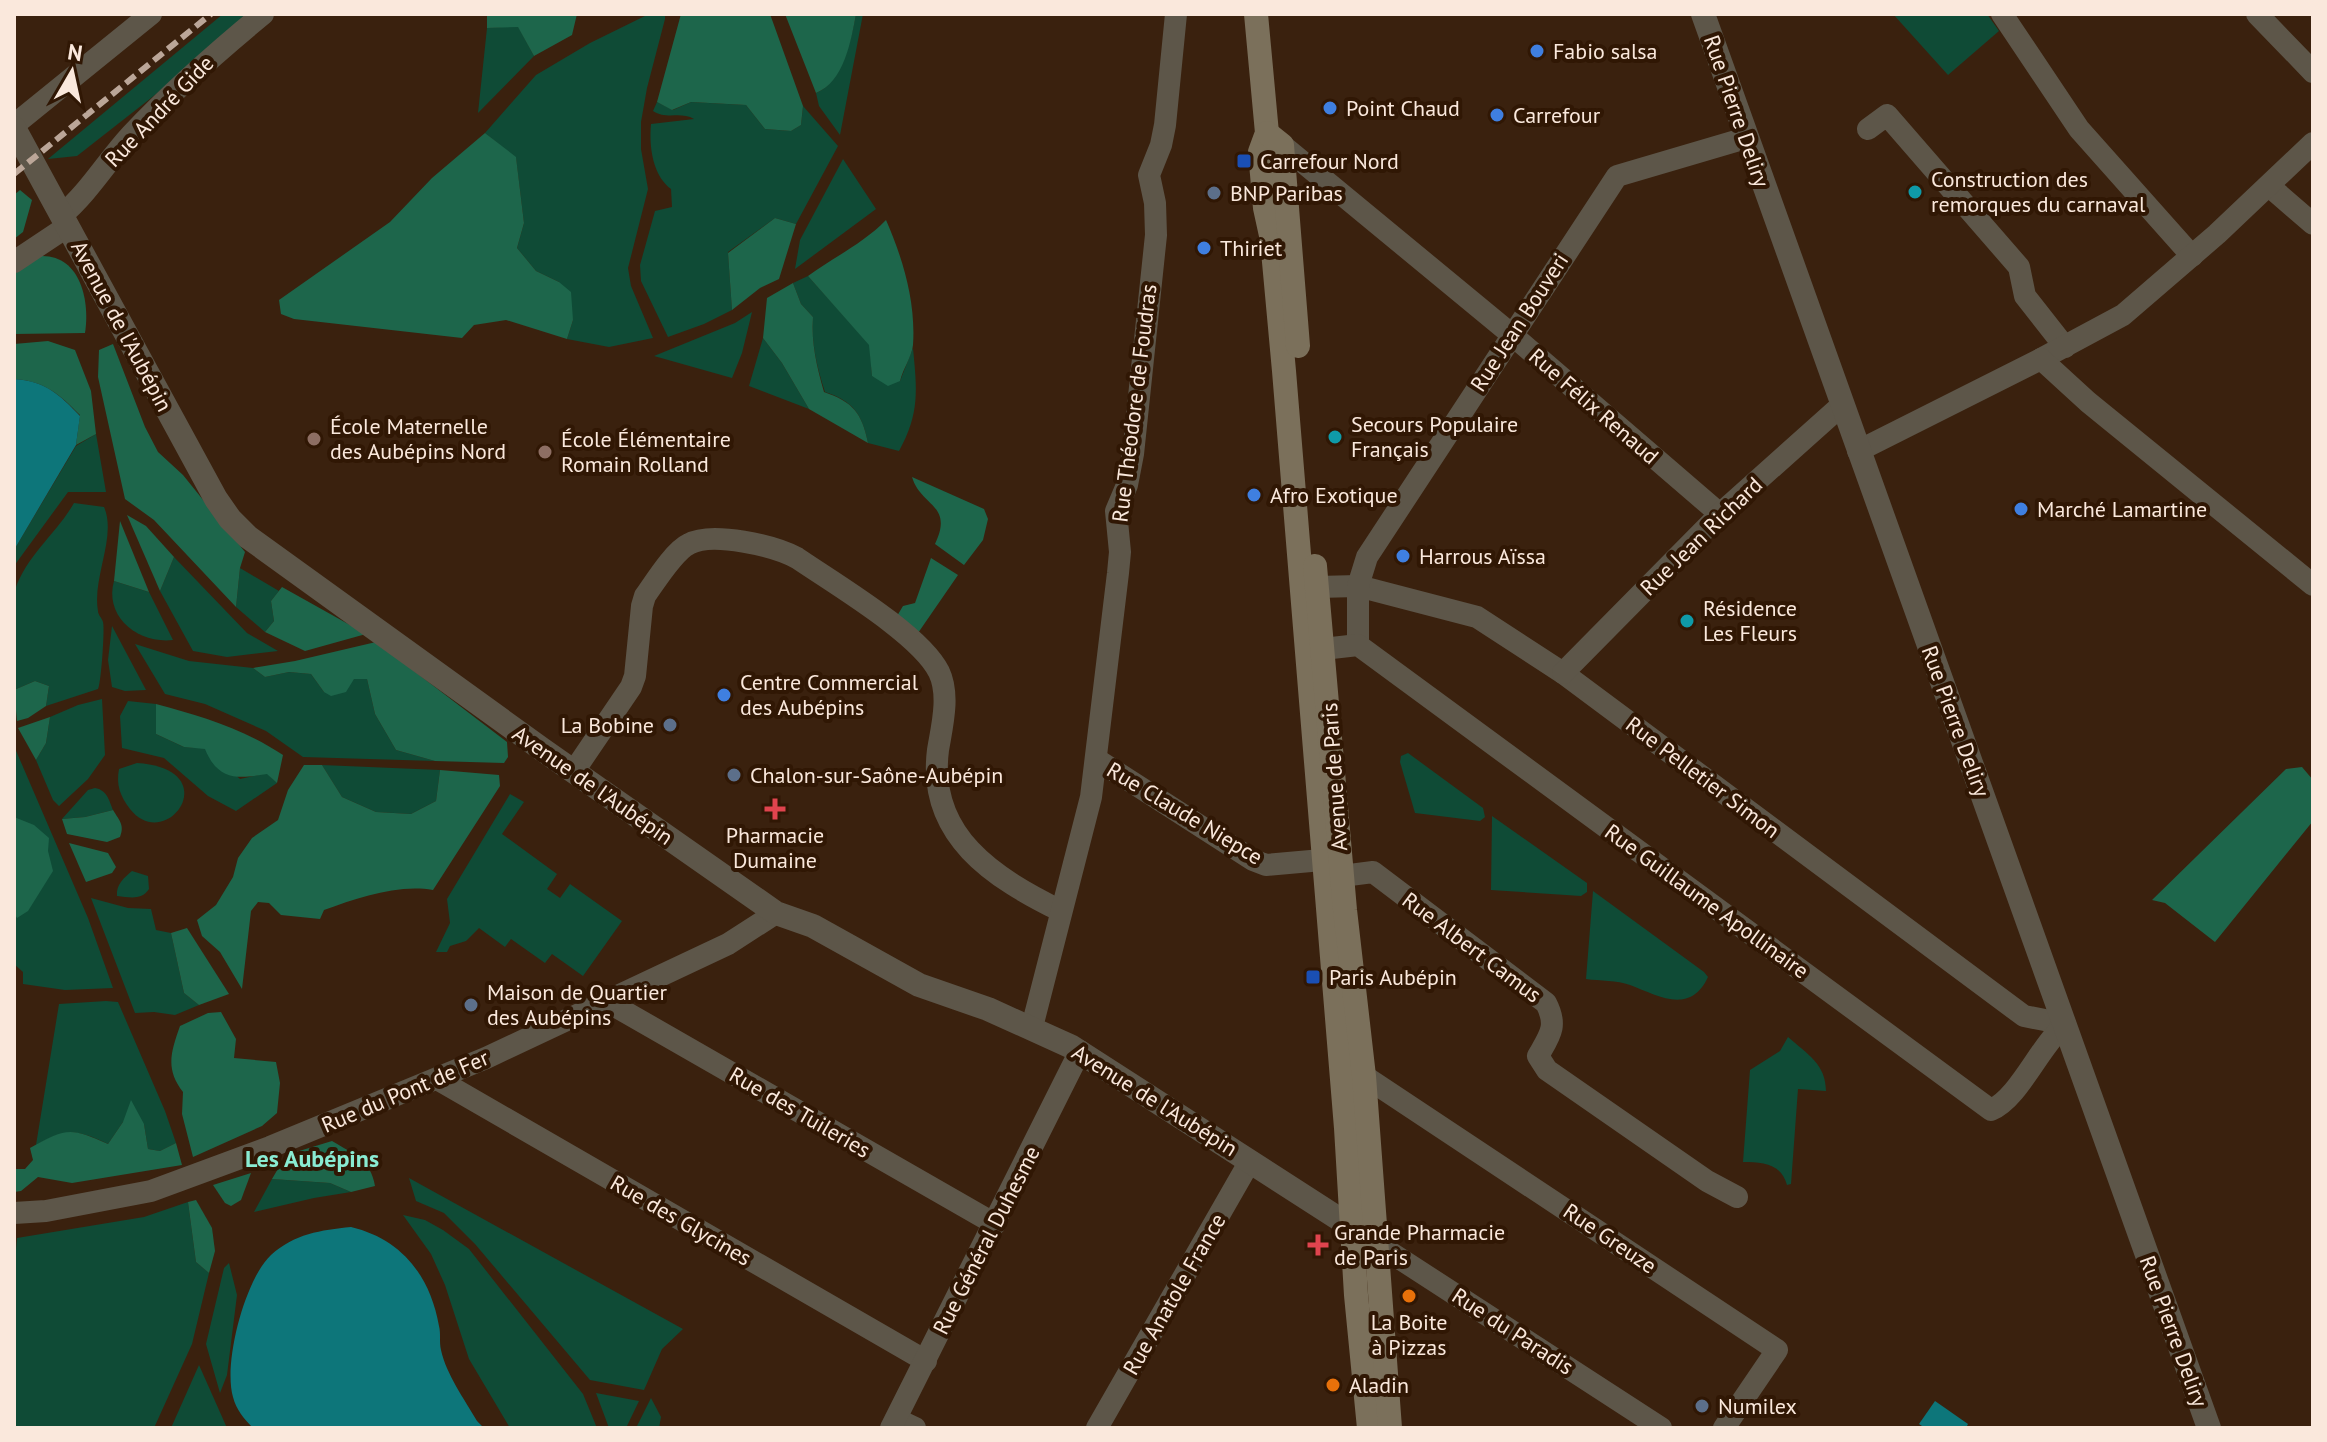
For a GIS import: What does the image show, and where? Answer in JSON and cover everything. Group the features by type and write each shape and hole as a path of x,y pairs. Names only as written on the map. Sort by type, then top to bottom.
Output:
{"main road":[{"name":"Avenue de Paris","path":"1256,14 1275,139 1342,876 1364,1076 1369,1428"},
{"name":"Avenue de Paris","path":"1275,139 1260,152 1284,371 1320,799 1322,860 1346,1128 1390,1428"}],"street":[{"path":"14,126 151,14"},
{"name":"Rue André Gide","path":"14,262 65,220 78,200 150,115 202,64 263,14"},
{"name":"Rue Théodore de Foudras","path":"1032,1027 1091,797 1120,552 1116,511 1127,485 1133,454 1156,235 1155,203 1149,175 1165,125 1176,14"},
{"name":"Rue Pierre Deliry","path":"1703,14 2209,1428"},
{"path":"2002,14 2079,129 2192,256"},
{"path":"2257,14 2313,72"},
{"path":"1868,129 1887,115 2019,267 2025,296 2065,347"},
{"name":"Avenue de l'Aubépin","path":"14,126 204,477 230,519 271,556 776,913 813,926 919,985 1032,1027 1080,1051 1364,1235"},
{"name":"Rue Jean Bouveri","path":"1358,586 1367,557 1617,176 1746,138"},
{"name":"Rue Félix Renaud","path":"1275,139 1511,334 1720,514"},
{"path":"1858,451 2123,315 2192,256 2313,143"},
{"path":"2269,186 2313,224"},
{"path":"2041,359 2088,402 2313,585"},
{"name":"Rue Jean Richard","path":"1563,673 1720,514 1843,404"},
{"path":"574,771 631,687 645,596 686,544 718,539 777,549 797,558 910,637 931,659 944,689 937,764 941,800 950,819 972,855 984,865 1012,885 1061,911"},
{"path":"1323,649 1358,645 1358,586"},
{"name":"Rue Pelletier Simon","path":"1317,587 1358,586 1477,617 1563,673 2024,1016 2065,1024"},
{"name":"Rue Guillaume Apollinaire","path":"1358,645 1991,1110 2008,1098 2051,1036 2065,1024"},
{"name":"Rue Claude Niepce","path":"1096,759 1253,860 1266,865 1322,860"},
{"name":"Rue Albert Camus","path":"1342,876 1373,872 1546,1003 1553,1016 1552,1032 1538,1056 1547,1070 1707,1181 1737,1197"},
{"name":"Rue du Pont de Fer","path":"14,1213 46,1211 151,1191 437,1079 728,944 776,913"},
{"name":"Rue des Tuileries","path":"606,1001 995,1224"},
{"name":"Rue Général Duhesme","path":"900,1425 926,1361 1080,1051"},
{"name":"Rue Greuze","path":"1364,1076 1777,1350 1724,1428"},
{"name":"Rue des Glycines","path":"437,1079 926,1361"},
{"name":"Rue Anatole France","path":"1097,1428 1250,1161"},
{"name":"Rue du Paradis","path":"1364,1235 1661,1428"}],"green space":[{"path":"223,14 248,14 174,80 77,156 48,159"},
{"path":"487,14 577,14 572,35 534,56 518,27 487,28"},
{"path":"649,14 665,14 665,19 641,122 641,149 648,189 628,268 631,286 653,338 609,347 567,339 573,320 559,282 536,271 517,248 524,223 516,158 485,133 536,75 590,43"},
{"path":"681,14 770,14 803,106 801,125 791,131 765,129 746,105 691,102 672,110 657,102"},
{"path":"785,14 856,14 849,48 840,70 826,88 816,93"},
{"path":"856,14 863,14 840,135 819,106 816,93 833,80 839,70"},
{"path":"1893,14 1987,14 1999,31 1948,75"},
{"path":"518,26 534,56 478,113 487,28"},
{"path":"657,102 673,110 691,102 746,105 765,129 791,131 801,125 803,106 838,146 796,224 775,218 728,252 732,310 668,337 641,281 640,265 655,211 672,207 671,189 660,176 653,159 651,124 694,119 658,114 653,111"},
{"path":"485,133 516,157 524,223 517,248 536,271 559,282 571,292 573,320 567,339 506,320 474,325 462,338 294,319 281,314 279,300 390,222 432,178"},
{"path":"843,159 876,209 795,269 800,240"},
{"path":"20,190 32,200 23,232 14,239 14,195"},
{"path":"775,218 796,224 779,279 760,288 732,310 728,253"},
{"path":"886,220 907,281 913,329 912,349 900,381 888,386 872,376 869,345 808,276 859,243"},
{"path":"41,256 65,263 80,282 86,308 85,333 14,334 14,274"},
{"path":"808,276 870,345 872,376 900,381 913,348 914,413 899,451 868,443 855,410 843,400 825,392 815,355 813,317 801,304 793,283"},
{"path":"793,283 801,304 813,317 814,346 824,392 855,410 868,443 809,409 763,338 767,298"},
{"path":"752,312 732,378 654,356 735,323"},
{"path":"763,338 782,363 809,409 749,386"},
{"path":"48,341 75,350 91,391 96,434 76,445 80,415 51,390 14,379 14,344"},
{"path":"113,344 158,452 183,475 245,552 236,607 154,520 125,499 98,377 99,350"},
{"path":"96,434 106,492 68,492 14,566 14,550 76,446"},
{"path":"912,477 984,509 988,519 983,540 964,565 935,544 941,521"},
{"path":"74,503 104,507 107,518 108,531 97,598 103,626 100,678 98,689 46,706 49,686 35,681 14,690 13,598 26,566"},
{"path":"127,515 146,526 174,557 160,591"},
{"path":"120,521 149,592 114,581"},
{"path":"174,557 247,633 278,651 227,657 193,651 160,591"},
{"path":"931,558 958,575 918,633 897,616 903,606 915,603"},
{"path":"240,568 279,591 271,601 274,621 265,632 236,607"},
{"path":"114,581 149,592 173,640 147,637 126,625 114,606"},
{"path":"282,587 366,634 305,651 265,632 274,621 271,601"},
{"path":"112,626 146,690 125,691 112,687 108,660"},
{"path":"376,642 507,742 508,757 504,763 435,761 396,750 375,714 367,679 354,679 346,692 331,696 324,692 311,674 289,672 265,677 253,668"},
{"path":"135,644 189,661 253,668 265,677 289,672 311,674 324,692 354,679 367,679 375,714 396,750 435,761 303,757 266,731 205,704 165,694"},
{"path":"35,681 49,686 46,706 17,721 14,690"},
{"path":"102,699 105,755 88,779 59,806 53,800 36,760 46,743 50,717"},
{"path":"128,701 156,704 156,734 184,747 205,748 240,779 267,773 277,783 236,811 208,796 164,758 122,748 120,716"},
{"path":"156,704 222,724 283,755 277,783 267,774 247,777 230,775 216,767 205,749 184,747 156,734"},
{"path":"50,717 46,743 36,760 18,728"},
{"path":"14,746 88,918 113,988 65,990 23,984 23,972 14,964"},
{"path":"1408,753 1483,808 1485,817 1480,821 1415,813 1400,762 1401,756"},
{"path":"137,763 164,769 179,779 184,792 181,806 172,816 159,822 144,820 130,809 121,795 118,775 119,769"},
{"path":"304,765 322,765 342,797 376,812 411,814 436,801 440,770 499,775 500,786 433,890 406,889 378,893 324,910 320,919 281,915 269,903 258,902 251,911 242,989 220,952 202,936 197,920 216,905 233,877 238,858 252,838 278,820 288,790"},
{"path":"322,765 440,770 436,801 411,814 376,812 342,797"},
{"path":"2302,767 2313,780 2313,821 2215,942 2165,903 2152,900 2286,769"},
{"path":"95,788 105,793 113,810 62,819 88,790"},
{"path":"510,794 524,802 502,834 557,874 547,889 560,898 570,884 622,921 583,976 552,954 545,963 511,939 505,947 479,928 466,941 450,946 447,952 436,952 450,923 447,899"},
{"path":"113,810 122,826 120,837 107,842 67,834 62,819"},
{"path":"1492,816 1587,883 1587,892 1581,896 1491,890"},
{"path":"14,817 34,825 49,838 48,851 53,871 28,911 17,918 14,913"},
{"path":"69,843 108,853 116,867 112,873 86,882"},
{"path":"132,871 148,876 149,889 139,897 117,896 119,885"},
{"path":"1593,891 1704,972 1708,977 1701,989 1692,996 1672,999 1625,983 1586,979"},
{"path":"91,898 128,908 151,909 156,930 171,933 184,993 199,1005 175,1015 135,1013"},
{"path":"187,928 229,994 199,1005 184,993 171,933"},
{"path":"118,1002 176,1143 160,1151 148,1149 144,1124 123,1122 108,1144 72,1132 36,1145 59,1004"},
{"path":"221,1012 236,1039 234,1058 276,1062 280,1083 277,1113 262,1126 193,1157 182,1114 183,1092 172,1068 172,1052 180,1026 208,1013"},
{"path":"1788,1037 1819,1067 1826,1091 1798,1089 1791,1184 1787,1185 1775,1168 1764,1163 1743,1162 1750,1070 1780,1051"},
{"path":"131,1100 144,1124 148,1149 160,1151 176,1143 182,1165 72,1183 38,1177 21,1191 14,1192 14,1169 25,1169 33,1160 30,1148 68,1132 108,1144 123,1122"},
{"path":"332,1141 365,1164 375,1186 351,1192 330,1183 272,1179 286,1155"},
{"path":"251,1173 241,1200 231,1206 225,1203 213,1185"},
{"path":"409,1178 683,1329 662,1349 644,1390 590,1380 475,1244 444,1213 416,1201"},
{"path":"272,1179 330,1183 351,1192 254,1212"},
{"path":"196,1200 212,1228 215,1251 209,1273 196,1262 188,1202"},
{"path":"188,1202 196,1262 209,1273 192,1344 154,1428 14,1428 14,1273 17,1238 144,1217"},
{"path":"403,1215 425,1220 469,1249 583,1394 597,1428 510,1428 469,1359 445,1285 431,1254"},
{"path":"229,1263 237,1295 227,1375 220,1393 206,1344 224,1268"},
{"path":"199,1365 227,1428 171,1428"},
{"path":"596,1393 639,1401 626,1428 609,1428"},
{"path":"651,1398 661,1417 659,1428 636,1428"}],"water":[{"path":"14,379 51,390 80,416 76,445 14,550"},
{"path":"351,1227 385,1240 420,1275 435,1308 447,1368 484,1428 253,1428 241,1414 234,1401 231,1364 238,1322 261,1267 289,1242 319,1232"},
{"path":"1935,1401 1968,1424 1966,1428 1925,1428 1919,1424"}],"railway":[{"path":"14,174 211,14"}],"place":[{"name":"Fabio salsa","path":"1537,51"},
{"name":"Point Chaud","path":"1330,108"},
{"name":"Carrefour","path":"1497,115"},
{"name":"Carrefour Nord","path":"1244,161"},
{"name":"Construction des remorques du carnaval","path":"1915,192"},
{"name":"BNP Paribas","path":"1214,193"},
{"name":"Thiriet","path":"1204,248"},
{"name":"Secours Populaire Français","path":"1335,437"},
{"name":"École Maternelle des Aubépins Nord","path":"314,439"},
{"name":"École Élémentaire Romain Rolland","path":"545,452"},
{"name":"Afro Exotique","path":"1254,495"},
{"name":"Marché Lamartine","path":"2021,509"},
{"name":"Harrous Aïssa","path":"1403,556"},
{"name":"Résidence Les Fleurs","path":"1687,621"},
{"name":"Centre Commercial des Aubépins","path":"724,695"},
{"name":"La Bobine","path":"670,725"},
{"name":"Chalon-sur-Saône-Aubépin","path":"734,775"},
{"name":"Pharmacie Dumaine","path":"775,809"},
{"name":"Paris Aubépin","path":"1313,977"},
{"name":"Maison de Quartier des Aubépins","path":"471,1005"},
{"name":"Grande Pharmacie de Paris","path":"1318,1245"},
{"name":"La Boite à Pizzas","path":"1409,1296"},
{"name":"Aladin","path":"1333,1385"},
{"name":"Numilex","path":"1702,1406"}],"district":[{"name":"Les Aubépins","path":"312,1158"}]}
